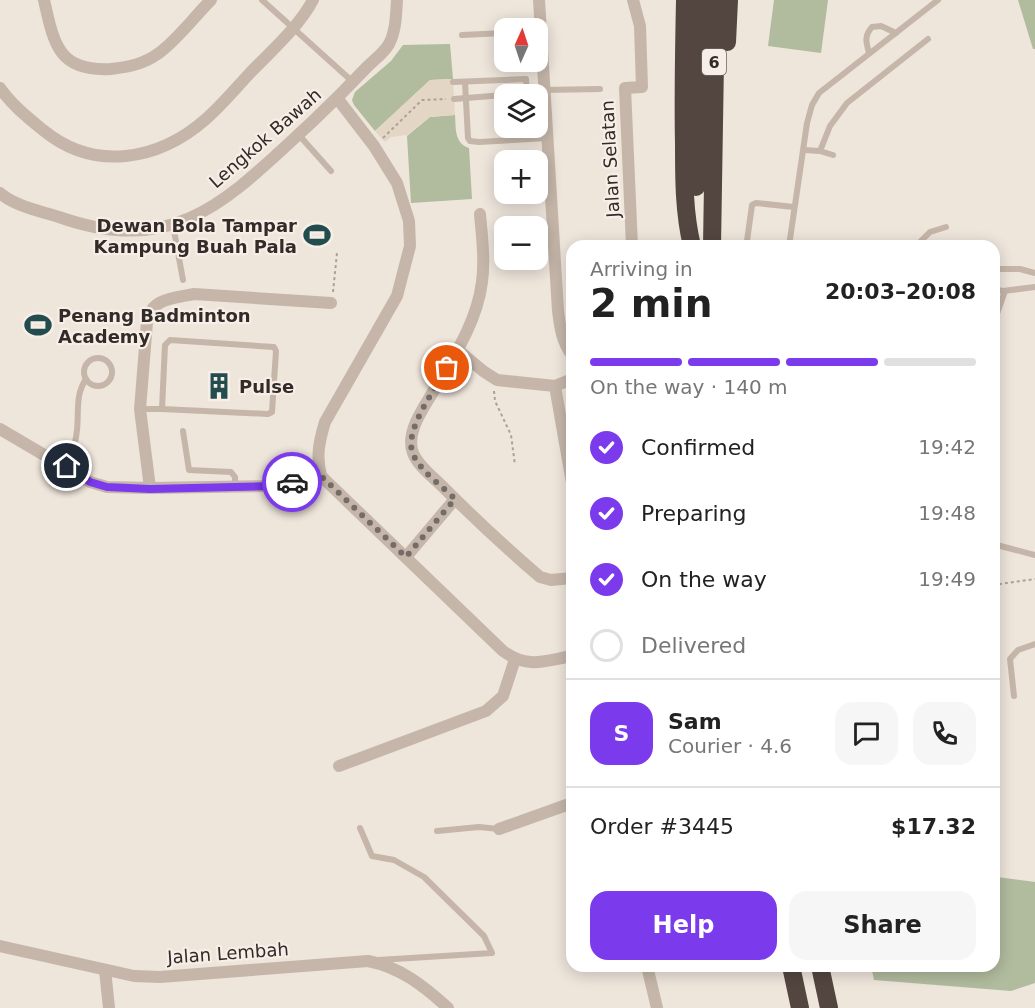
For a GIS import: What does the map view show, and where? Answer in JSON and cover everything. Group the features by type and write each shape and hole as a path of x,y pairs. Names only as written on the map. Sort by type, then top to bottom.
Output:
{"highway":[{"path":"685,0 684,175 686,221 691,240"},
{"name":"6","path":"701,0 712,240"},
{"name":"6","path":"693,240 716,0"},
{"path":"712,214 722,158 729,0"},
{"path":"792,972 800,1008"},
{"path":"820,972 829,1008"}],"street":[{"path":"44,0 53,39 66,58 79,67 98,69 125,68 144,63 161,52 211,0"},
{"path":"0,88 9,101 66,146 90,154 123,157 165,145 206,119 293,28 313,0"},
{"name":"Lengkok Bawah","path":"0,193 34,209 74,223 113,231 148,231 174,225 204,212 235,192 337,98 388,46 394,30 397,0"},
{"path":"539,0 539,18"},
{"name":"Jalan Selatan","path":"632,240 625,88 642,87 640,26 633,0"},
{"path":"337,98 374,146 397,183 409,220 410,246 398,296 325,422 318,445 317,461 321,476 503,651 515,659 536,662 566,657"},
{"path":"547,138 558,311 566,347"},
{"path":"480,214 482,282 474,317 458,350 416,423 410,441 413,454 455,499 540,577 551,580 566,579"},
{"path":"150,489 140,409 149,312 153,306 194,294 331,303"},
{"path":"458,350 497,380 555,386 566,381"},
{"path":"555,386 566,449"},
{"path":"0,429 97,484 107,487 150,489 275,486 321,476"},
{"path":"406,557 455,499"},
{"path":"339,766 486,711 503,696 515,659"},
{"path":"499,829 566,805"},
{"name":"Jalan Lembah","path":"0,946 134,976 160,977 368,961 388,965 426,987 448,1008"},
{"path":"105,970 109,1008"},
{"path":"648,972 657,1008"}],"lane":[{"path":"262,0 353,82"},
{"path":"790,240 809,114 819,93 938,0"},
{"path":"868,53 867,33 872,27 881,26 896,33"},
{"path":"462,35 494,33"},
{"path":"820,151 830,126 847,103 928,39"},
{"path":"453,82 526,79 526,84"},
{"path":"465,82 470,141 547,138"},
{"path":"548,90 600,89"},
{"path":"454,99 494,96"},
{"path":"298,134 331,171"},
{"path":"804,150 833,155"},
{"path":"747,240 752,205 756,203 794,207"},
{"path":"174,225 183,280"},
{"path":"922,240 930,232 946,227"},
{"path":"1000,269 1020,269 1035,273"},
{"path":"1000,290 1035,287"},
{"path":"1000,305 1005,291"},
{"path":"140,409 270,414 273,410 275,349 271,346 168,341 165,345 162,409"},
{"path":"67,466 75,443 78,397 86,379 85,366 91,360 99,358 110,364 111,377 105,384 92,384 86,379"},
{"path":"183,431 189,470 231,472 235,487"},
{"path":"1000,546 1035,555"},
{"path":"1014,696 1010,663 1012,655 1018,650 1035,644"},
{"path":"437,831 479,827 499,829"},
{"path":"360,828 372,856 394,860 424,877 484,936 492,953 368,961"}],"path":[{"path":"382,138 422,100 454,99"},
{"path":"331,303 336,253"},
{"path":"497,380 494,389 495,400 511,435 515,465"},
{"path":"1000,584 1035,579"}],"green space":[{"path":"774,0 828,0 821,53 768,46"},
{"path":"1018,0 1035,0 1035,49 1033,49"},
{"path":"450,44 453,79 430,80 375,131 354,105 352,100 355,92 391,61 403,45"},
{"path":"455,115 458,139 469,148 472,199 411,203 407,136 430,117"},
{"path":"1000,877 1035,882 1035,983 1011,991 874,980 872,972 1000,972"}],"shaded area":[{"path":"453,79 455,115 430,117 407,135 391,137 385,142 375,131 430,80"}],"way so far":[{"path":"292,482 321,476 406,557 455,499 413,454 410,441 416,423 447,368"}],"place":[{"name":"Dewan Bola Tampar Kampung Buah Pala","path":"317,235"},
{"name":"Penang Badminton Academy","path":"38,325"},
{"name":"Pulse","path":"219,386"}],"route":[{"path":"67,466 90,482 107,487 150,489 275,486 292,482"}]}
